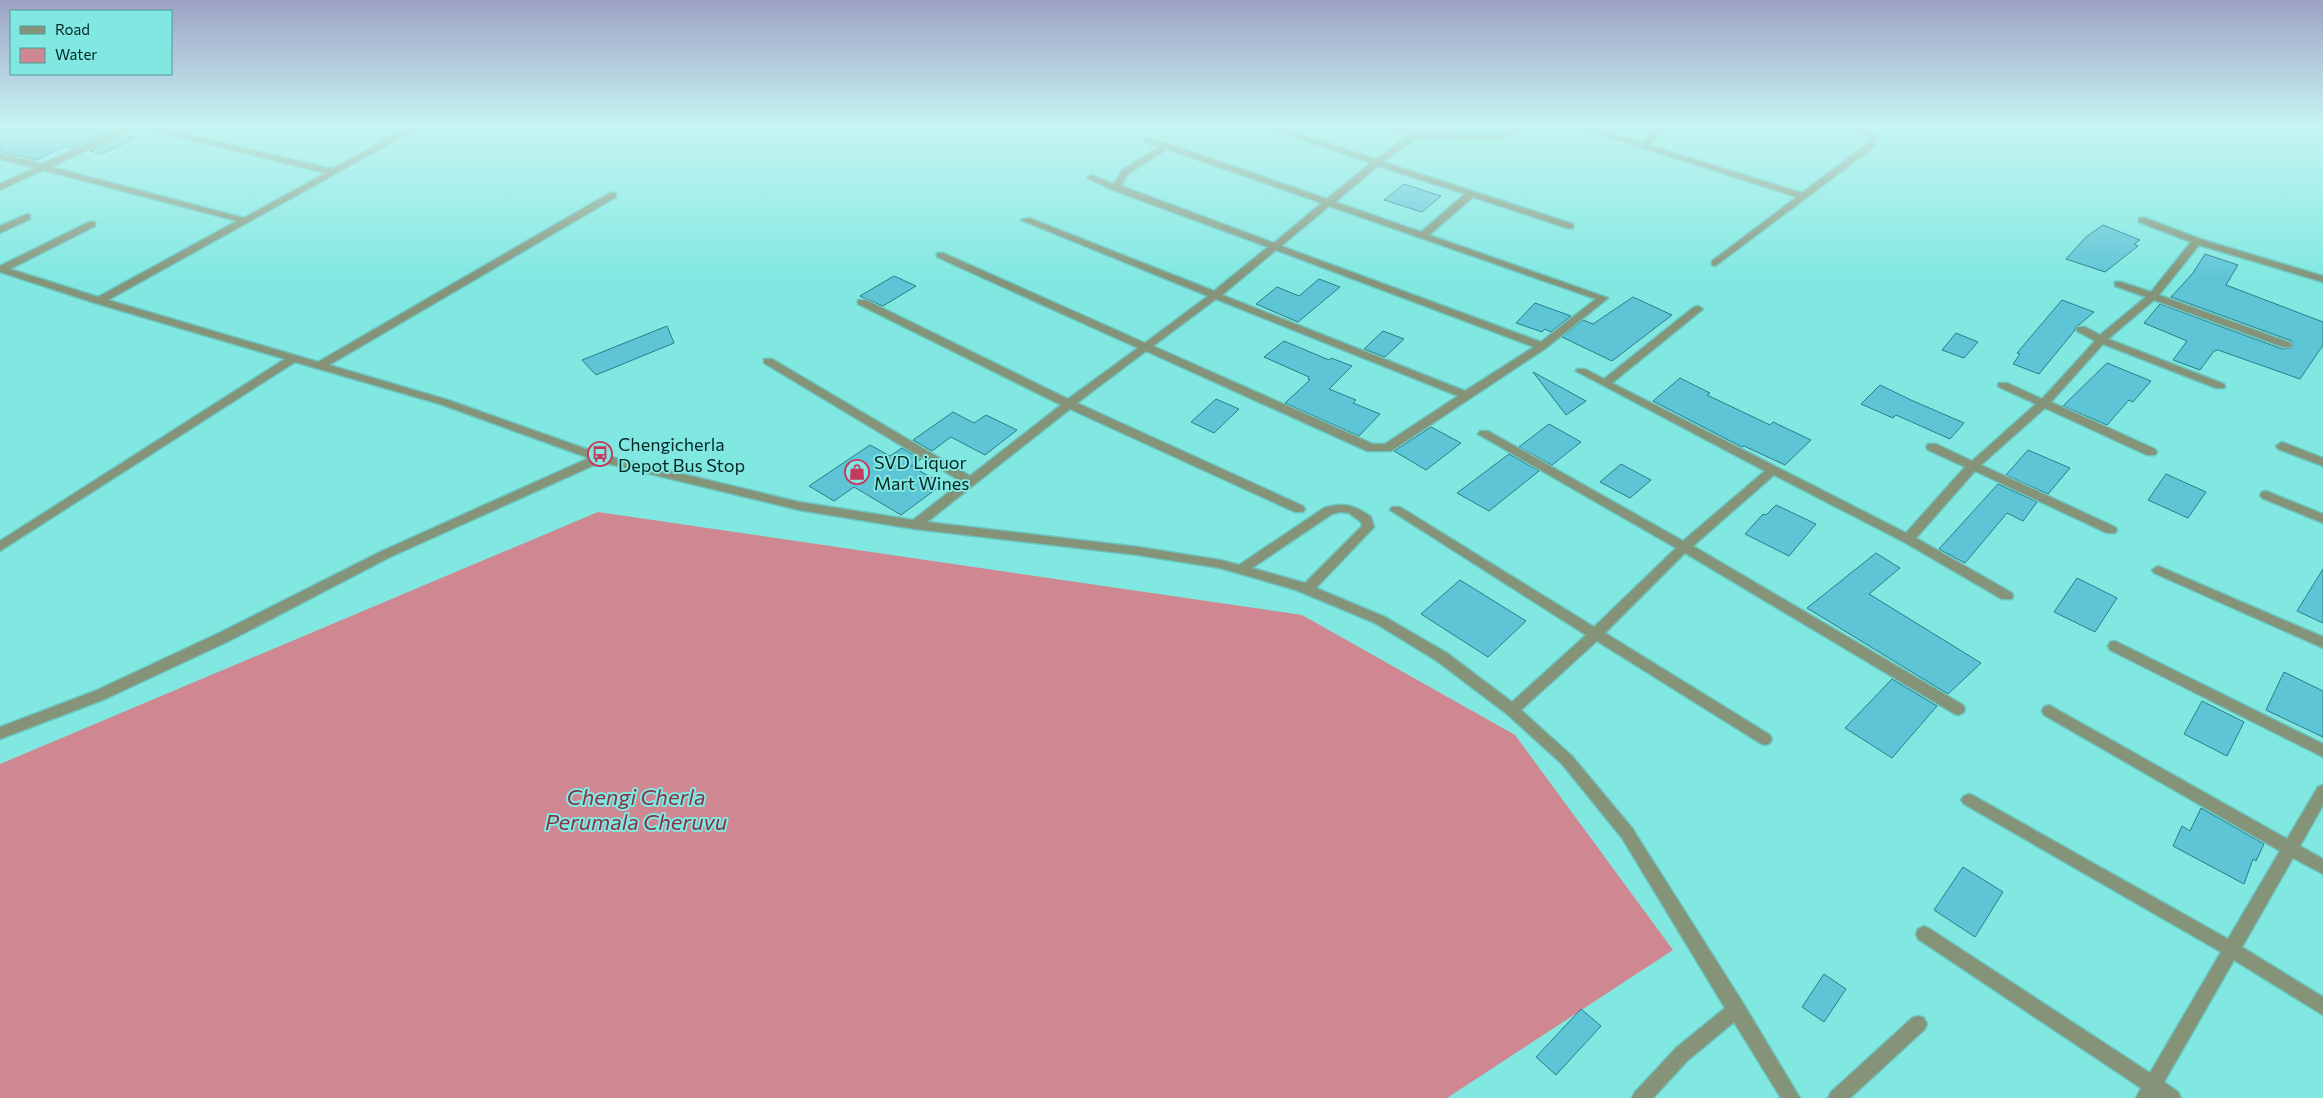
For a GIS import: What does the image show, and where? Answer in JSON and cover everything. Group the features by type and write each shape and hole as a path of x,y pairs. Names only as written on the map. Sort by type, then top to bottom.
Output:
{"street":[{"path":"0,187 23,176"},
{"path":"73,176 246,221"},
{"path":"99,301 325,176"},
{"path":"1116,188 1123,176"},
{"path":"940,255 1371,448 1387,448 1542,346 1604,298 1251,176"},
{"path":"915,525 1069,404 1217,294 1360,176"},
{"path":"1414,176 1570,226"},
{"path":"1740,176 1804,196"},
{"path":"1715,263 1829,176"},
{"path":"1091,178 1542,346"},
{"path":"1422,236 1471,194"},
{"path":"320,366 613,195"},
{"path":"0,230 27,217"},
{"path":"1026,220 1217,294 1466,395"},
{"path":"2142,220 2197,241 2323,279"},
{"path":"1,269 92,224"},
{"path":"1908,539 1972,467 2044,403 2101,340 2152,296 2197,241"},
{"path":"1,269 99,301 444,402 600,458 799,506 915,525 1138,551 1220,564 1307,589 1388,624 1442,656 1512,710 1567,760 1627,833 1791,1098"},
{"path":"2118,284 2287,345"},
{"path":"862,302 1069,404 1299,509"},
{"path":"1605,382 1698,309"},
{"path":"2081,329 2101,340 2220,386"},
{"path":"0,547 293,358"},
{"path":"768,361 970,481"},
{"path":"1581,371 1908,539 2007,596"},
{"path":"2004,385 2152,452"},
{"path":"1484,434 1684,547 1958,709"},
{"path":"2282,446 2323,462"},
{"path":"1932,447 2111,530"},
{"path":"0,733 100,695 224,637 386,554 600,458"},
{"path":"1512,710 1580,650 1596,632 1684,547 1773,470"},
{"path":"2266,495 2323,519"},
{"path":"1242,570 1328,511 1340,507 1352,509 1367,520 1368,527 1307,589"},
{"path":"1396,510 1765,738"},
{"path":"2158,570 2323,644"},
{"path":"2116,646 2323,751"},
{"path":"2049,711 2323,867"},
{"path":"2149,1091 2323,790"},
{"path":"1970,800 2231,949 2323,1007"},
{"path":"1924,934 2149,1091 2172,1098"},
{"path":"1641,1098 1682,1054 1737,1009"},
{"path":"1837,1098 1918,1024"}],"water":[{"name":"Chengi Cherla Perumala Cheruvu","path":"598,512 1302,615 1515,735 1673,950 1447,1098 0,1098 0,764"}],"building":[{"path":"1404,184 1441,196 1422,212 1384,200"},
{"path":"2103,225 2140,240 2134,244 2138,246 2105,272 2066,259 2086,237"},
{"path":"2205,254 2238,265 2226,285 2323,322 2323,345 2300,379 2218,350 2214,351 2200,370 2173,360 2187,341 2144,323 2160,304 2282,349 2292,348 2292,341 2171,297 2193,273"},
{"path":"894,276 916,286 883,306 860,296"},
{"path":"1319,279 1340,287 1298,322 1256,304 1277,287 1299,296"},
{"path":"1633,297 1672,315 1612,361 1562,337 1583,320 1593,324"},
{"path":"2062,300 2094,312 2076,326 2075,330 2039,374 2013,364 2020,354 2017,353"},
{"path":"1535,303 1571,316 1551,332 1545,329 1542,332 1516,323"},
{"path":"667,326 674,343 596,375 582,360"},
{"path":"1383,331 1404,339 1385,357 1364,349"},
{"path":"1956,333 1978,342 1964,358 1942,350"},
{"path":"1284,341 1329,360 1331,358 1352,366 1329,389 1356,400 1353,403 1380,414 1359,436 1285,403 1310,380 1308,379 1309,377 1264,357"},
{"path":"2107,363 2151,381 2133,402 2129,400 2107,425 2063,406"},
{"path":"1533,372 1586,401 1566,415"},
{"path":"1680,378 1710,393 1707,395 1770,425 1773,422 1811,440 1785,465 1744,446 1742,447 1653,401"},
{"path":"1880,385 1964,423 1950,439 1896,415 1893,418 1861,404"},
{"path":"1216,399 1239,409 1214,433 1191,422"},
{"path":"953,412 974,423 986,415 1017,430 985,455 951,437 932,451 913,440"},
{"path":"1549,424 1581,442 1552,465 1519,447"},
{"path":"1431,427 1461,443 1426,470 1394,451"},
{"path":"870,445 890,456 902,448 921,459 911,466 943,484 901,515 854,487 834,501 809,486"},
{"path":"2028,450 2070,468 2048,494 2006,475"},
{"path":"1509,454 1539,471 1489,511 1457,493"},
{"path":"1621,464 1651,480 1630,498 1600,482"},
{"path":"2166,474 2206,492 2188,518 2148,500"},
{"path":"1998,484 2037,502 2023,521 2007,513 1965,563 1939,549"},
{"path":"1776,505 1816,524 1789,556 1745,534 1763,514 1766,515"},
{"path":"1876,553 1900,568 1869,594 1981,663 1948,694 1807,608"},
{"path":"2323,569 2323,623 2297,611"},
{"path":"2077,578 2117,598 2095,632 2054,612"},
{"path":"1460,580 1526,621 1488,657 1421,614"},
{"path":"2284,672 2323,691 2323,737 2266,710"},
{"path":"1892,679 1937,706 1892,758 1845,728"},
{"path":"2202,701 2244,722 2227,756 2184,734"},
{"path":"2201,808 2264,844 2256,861 2253,859 2244,884 2173,846 2182,826 2190,831"},
{"path":"1963,867 2003,892 1975,937 1934,910"},
{"path":"1824,974 1846,989 1824,1022 1802,1007"},
{"path":"1581,1009 1601,1026 1556,1075 1536,1057"}],"place":[{"name":"Chengicherla Depot Bus Stop","path":"600,454"},
{"name":"SVD Liquor Mart Wines","path":"857,472"}]}
